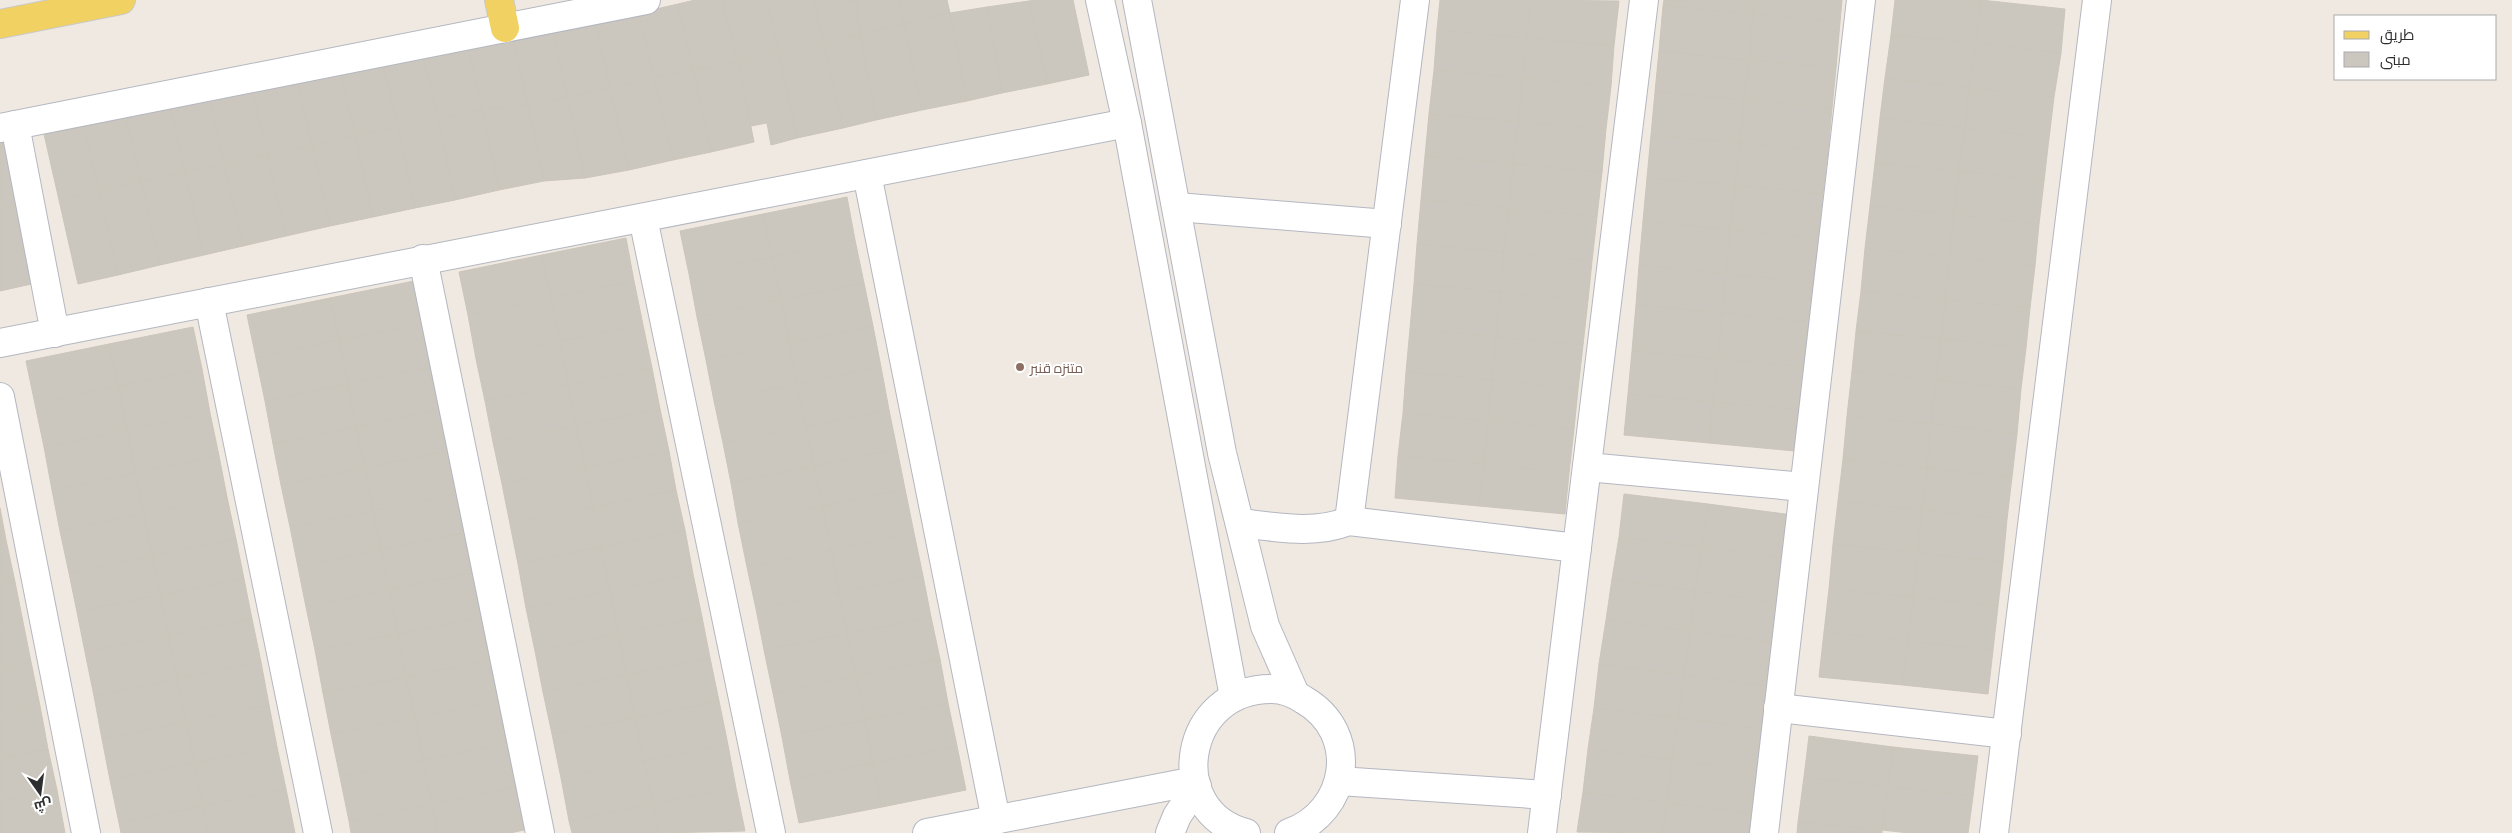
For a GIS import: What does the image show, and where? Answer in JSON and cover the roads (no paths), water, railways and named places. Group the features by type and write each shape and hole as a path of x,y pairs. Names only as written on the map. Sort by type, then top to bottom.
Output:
{"main road":[{"path":"0,24 56,6 121,0"},
{"path":"499,0 505,28"}],"street":[{"path":"55,333 8,126 646,0"},
{"path":"1100,0 1127,123 1234,697"},
{"path":"1137,0 1178,207 1222,453 1265,626 1295,694"},
{"path":"1349,521 1415,0"},
{"path":"1542,833 1644,0"},
{"path":"1764,833 1862,0"},
{"path":"1994,833 2097,0"},
{"path":"0,343 1127,123"},
{"path":"867,174 996,820"},
{"path":"1178,207 1387,224"},
{"path":"643,218 771,833"},
{"path":"423,259 540,833"},
{"path":"209,302 318,833"},
{"path":"1167,334 1200,327"},
{"path":"0,397 86,833"},
{"path":"1587,467 1804,487"},
{"path":"1240,523 1316,530 1332,528 1349,521 1577,548"},
{"path":"1240,832 1220,820 1206,805 1196,784 1193,761 1196,742 1204,723 1217,708 1234,697 1254,690 1275,689 1295,694 1313,705 1328,720 1337,739 1342,759 1339,780 1331,800 1318,817 1300,829 1289,833"},
{"path":"1778,708 2007,734"},
{"path":"1339,780 1546,795"},
{"path":"927,833 1196,784"},
{"path":"1170,833 1176,816 1196,784"}],"place":[{"name":"متنزه قنبر","path":"1020,367"}]}
